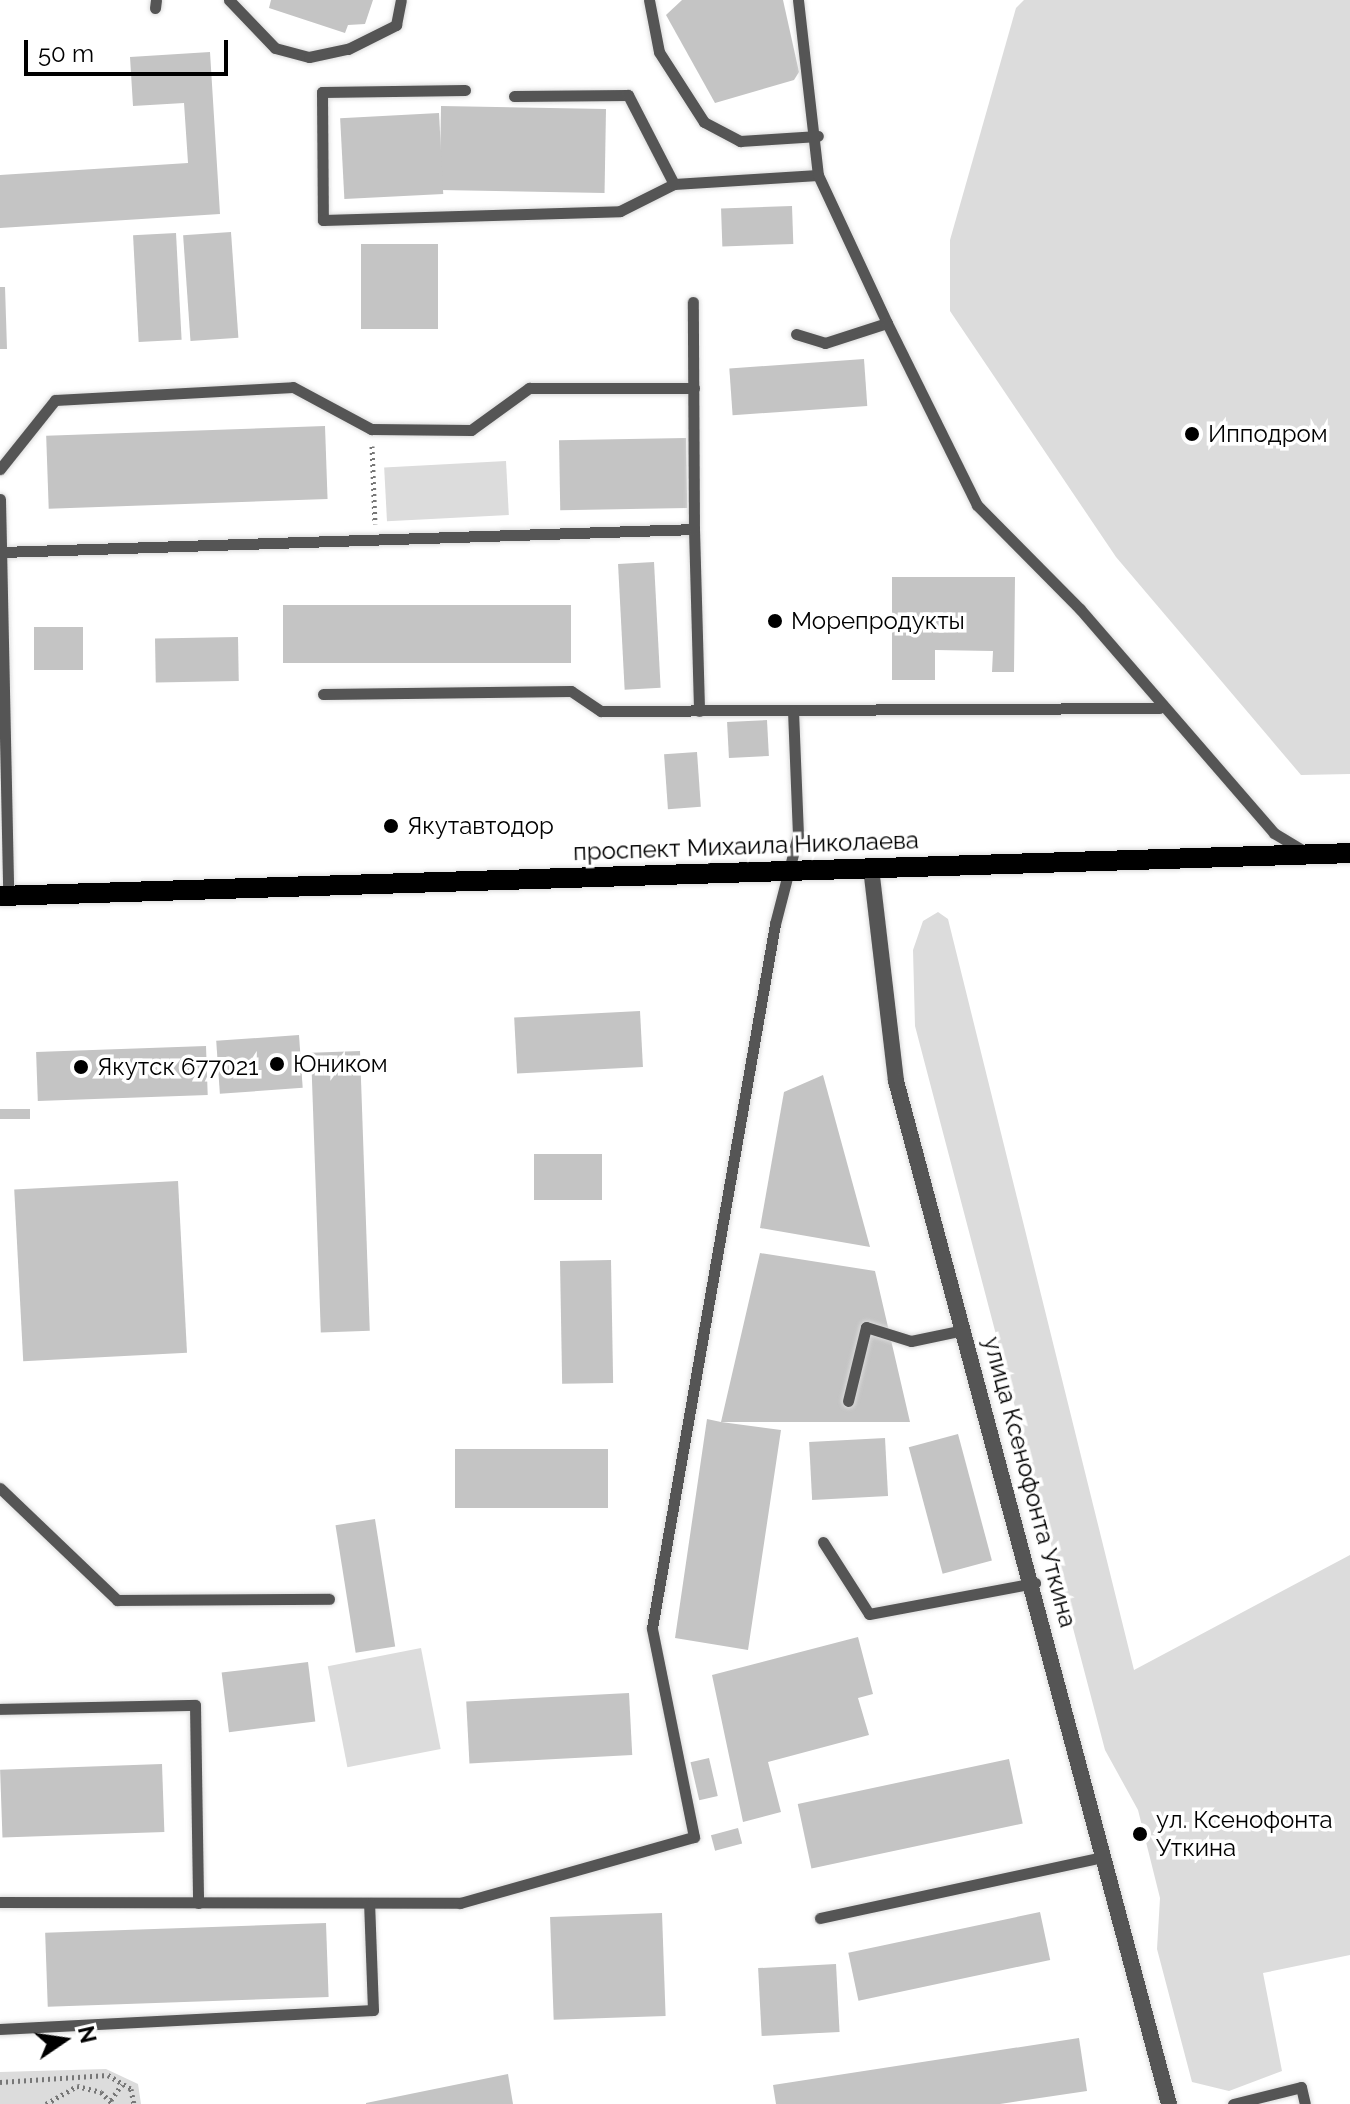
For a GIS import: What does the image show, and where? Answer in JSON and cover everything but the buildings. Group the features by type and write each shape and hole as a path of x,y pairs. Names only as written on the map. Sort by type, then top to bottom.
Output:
{"main road":[{"name":"проспект Михаила Николаева","path":"4,896 1350,853"}],"street":[{"name":"улица Ксенофонта Уткина","path":"871,868 896,1081 1035,1583 1102,1857 1169,2104"}],"lane":[{"path":"229,0 243,4 275,48 309,57 348,49 396,25 401,0"},
{"path":"649,0 659,52 704,122 740,141 818,136"},
{"path":"798,0 818,136 818,175 977,505 1080,609 1159,708 1274,833 1310,854"},
{"path":"465,90 322,92 323,220 620,211 674,184 818,175"},
{"path":"514,96 628,95 674,184"},
{"path":"693,302 699,711"},
{"path":"796,334 825,343 887,323"},
{"path":"0,469 55,400 293,387 371,429 471,430 529,388 694,388"},
{"path":"0,499 4,896"},
{"path":"2,552 694,529"},
{"path":"323,694 571,691 601,711 1159,708"},
{"path":"0,1902 460,1903 694,1837 652,1628 798,835 793,711"},
{"path":"848,1401 866,1327 911,1341 963,1330"},
{"path":"0,1488 117,1600 329,1599"},
{"path":"823,1542 869,1614 1035,1583"},
{"path":"0,1709 195,1705 198,1903"},
{"path":"820,1918 1102,1857"},
{"path":"0,2029 373,2010 369,1903"},
{"path":"1233,2104 1301,2087 1305,2104"}],"path":[{"path":"371,429 376,539"},
{"path":"0,2082 108,2075 122,2084 134,2104"},
{"path":"46,2104 77,2086 112,2102 122,2084"}],"shaded area":[{"name":"Ипподром","path":"1024,0 1350,0 1350,774 1301,775 1116,557 950,311 950,240 1016,8"},
{"path":"506,461 509,515 387,521 384,467"},
{"path":"938,912 948,919 1134,1670 1350,1555 1350,1955 1263,1973 1282,2071 1229,2091 1192,2082 1157,1949 1160,1898 1138,1810 1105,1750 915,1026 913,950 923,921"},
{"path":"421,1648 441,1749 347,1767 328,1666"},
{"path":"106,2069 138,2084 141,2104 0,2104 0,2072"}],"place":[{"name":"Ипподром","path":"1192,434"},
{"name":"Морепродукты","path":"775,621"},
{"name":"Якутавтодор","path":"391,826"},
{"name":"Юником","path":"277,1064"},
{"name":"Якутск 677021","path":"81,1067"},
{"name":"ул. Ксенофонта Уткина","path":"1140,1834"}]}
